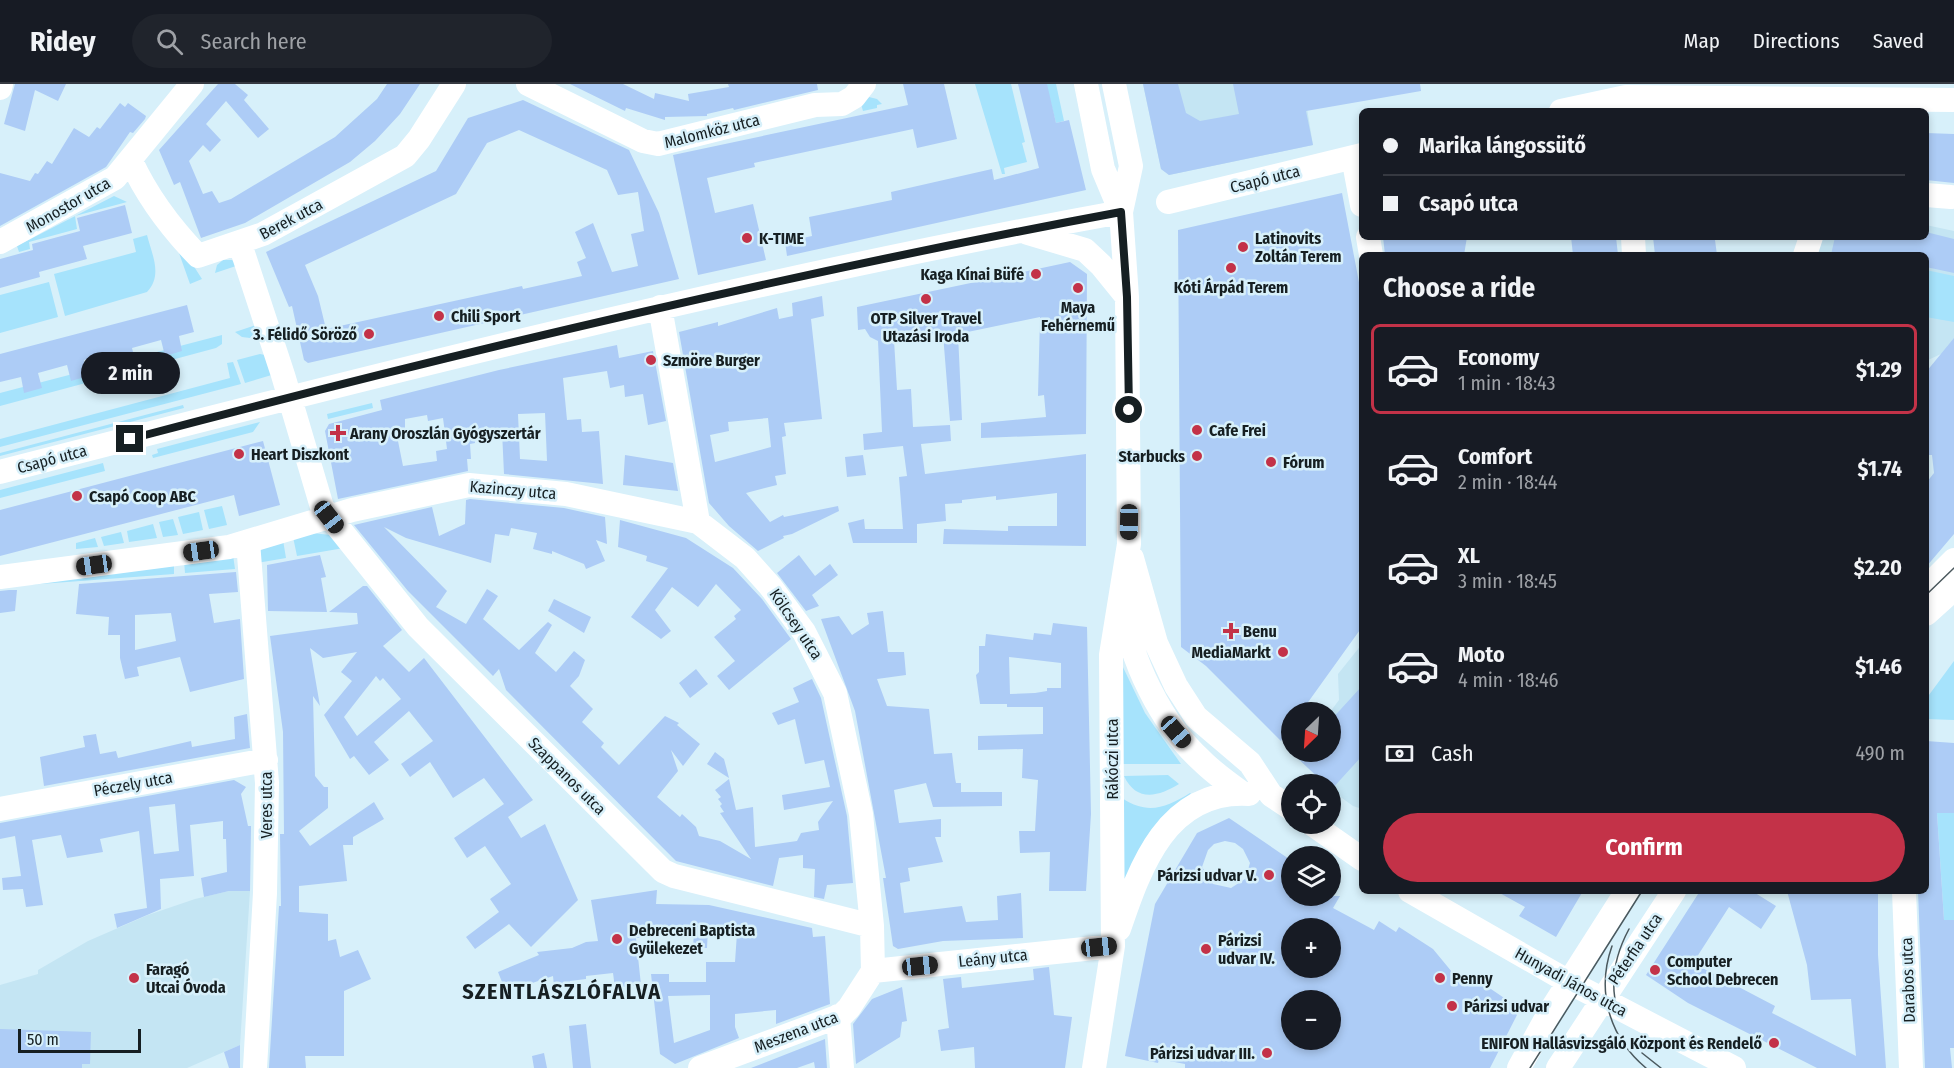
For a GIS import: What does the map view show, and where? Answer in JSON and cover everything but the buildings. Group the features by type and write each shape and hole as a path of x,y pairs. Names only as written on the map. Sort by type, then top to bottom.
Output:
{"street":[{"name":"Monostor utca","path":"0,242 105,185 131,161 192,84"},
{"name":"Berek utca","path":"131,161 152,200 198,256 240,244 270,231 405,156 417,143 454,84"},
{"name":"Malomköz utca","path":"528,84 643,141 658,144 815,105 842,104 854,97 864,84"},
{"path":"1086,84 1103,169 1121,212"},
{"path":"1114,84 1131,166 1121,212"},
{"path":"1575,108 1627,97 1954,100"},
{"name":"Csapó utca","path":"1168,202 1358,156"},
{"path":"1929,195 1951,197"},
{"name":"Csapó utca","path":"0,472 290,397 660,307 1121,212"},
{"name":"Rákóczi utca","path":"1094,1068 1113,946 1111,655 1129,544 1127,297 1121,212"},
{"path":"1020,231 1078,246 1101,265 1127,297"},
{"name":"Szappanos utca","path":"240,244 290,397 318,499 329,517 418,627 663,871 679,878 872,926"},
{"path":"660,307 698,522"},
{"name":"Kazinczy utca","path":"0,577 248,542 329,517 456,487 475,485 566,494 698,522"},
{"name":"Kölcsey utca","path":"698,522 745,558 770,586 798,624 829,677 841,709 857,786 872,926 873,971"},
{"name":"Veres utca","path":"248,542 266,760 265,892 255,1068"},
{"name":"Rákóczi utca","path":"1129,544 1146,648"},
{"path":"1929,586 1952,572"},
{"path":"1929,609 1952,572"},
{"name":"Rákóczi utca","path":"1125,574 1124,608 1146,648"},
{"path":"1146,648 1155,700 1176,732 1200,760 1242,793 1271,795"},
{"path":"1146,648 1176,686 1196,717 1250,763 1271,795 1281,802"},
{"name":"Péczely utca","path":"0,809 266,760"},
{"name":"Rákóczi utca","path":"1113,946 1138,873 1155,843 1171,825 1196,806 1214,797 1242,793"},
{"path":"1326,834 1359,857"},
{"name":"Hunyadi János utca","path":"1415,894 1569,982 1734,1068"},
{"path":"1519,1068 1569,982 1625,894"},
{"name":"Péterfia utca","path":"1558,1068 1601,999 1672,894"},
{"name":"Darabos utca","path":"1904,894 1911,1068"},
{"name":"Leány utca","path":"873,971 1113,946"},
{"name":"Meszena utca","path":"700,1068 838,1016 849,1008 873,971"},
{"path":"838,1016 842,1068"}],"shaded area":[{"path":"975,84 1011,84 1025,142 1022,143 1027,162 1004,168 1005,174 1002,174"},
{"path":"1046,84 1056,84 1064,121 1056,123"},
{"path":"1143,84 1303,84 1313,145 1169,175 1161,169"},
{"path":"869,97 877,99 882,104 877,105 877,108 863,111 860,101"},
{"path":"114,196 127,202 75,216"},
{"path":"75,216 77,229 29,242 30,249 19,252 17,246"},
{"path":"1929,226 1954,231 1954,348 1929,360 1929,252 1816,252 1819,240 1929,240"},
{"path":"147,235 155,272 152,285 147,292 65,316 54,274 136,252 133,239"},
{"path":"179,253 193,265 202,279 190,284"},
{"path":"223,260 232,260 239,265 215,273 217,265"},
{"path":"1929,271 1954,276 1954,322 1929,318"},
{"path":"49,282 58,317 0,333 0,295"},
{"path":"259,324 257,332 250,338 242,337 235,332"},
{"path":"222,335 222,344 216,348 0,406 0,393"},
{"path":"260,354 265,355 275,374 245,383 237,360"},
{"path":"233,362 241,384 0,447 0,439 230,378 227,363"},
{"path":"372,403 373,408 328,419 327,414"},
{"path":"183,405 184,408 0,456 0,453"},
{"path":"260,422 253,432 153,458 152,455 158,453 157,449"},
{"path":"103,463 105,471 0,498 0,490"},
{"path":"222,506 227,525 209,529 204,510"},
{"path":"199,512 203,530 183,534 178,517"},
{"path":"173,519 178,535 163,537 159,522"},
{"path":"153,524 157,538 129,542 127,531"},
{"path":"121,532 124,543 104,546 101,537"},
{"path":"313,533 330,535 344,548 297,556 293,537"},
{"path":"95,538 98,547 76,549 76,543"},
{"path":"283,540 286,558 257,563 261,548"},
{"path":"233,555 235,569 185,573 184,561"},
{"path":"174,562 174,574 0,587"},
{"path":"1359,648 1359,808 1341,797 1341,774 1315,774 1302,762 1341,762 1341,702 1338,702 1338,674"},
{"path":"1120,661 1145,713 1181,764 1122,764"},
{"path":"1954,661 1954,720 1929,719 1929,695"},
{"path":"1168,775 1179,784 1163,792 1148,795 1135,790 1124,776"},
{"path":"1190,793 1194,797 1124,891 1122,798 1140,806 1156,808 1165,806"},
{"path":"1937,813 1954,813 1954,920 1944,920"},
{"name":"Faragó Utcai Óvoda","path":"229,891 250,891 240,1045 187,1068 0,1068 0,985 38,974 38,970 88,941 148,915 195,899"}],"tram line":[{"path":"1929,592 1954,568"},
{"path":"1530,1068 1640,894"},
{"path":"1618,1012 1614,990 1615,969 1620,949 1629,929"},
{"path":"1612,946 1605,980 1609,1012 1623,1042 1646,1068"},
{"path":"1642,1053 1661,1068"}],"place":[{"name":"K-TIME","path":"747,238"},
{"name":"Latinovits Zoltán Terem","path":"1243,247"},
{"name":"Kóti Árpád Terem","path":"1231,268"},
{"name":"Kaga Kínai Büfé","path":"1036,274"},
{"name":"Maya Fehérnemű","path":"1078,288"},
{"name":"OTP Silver Travel Utazási Iroda","path":"926,299"},
{"name":"Chili Sport","path":"439,316"},
{"name":"3. Félidő Söröző","path":"369,334"},
{"name":"Szmöre Burger","path":"651,360"},
{"name":"Cafe Frei","path":"1197,430"},
{"name":"Arany Oroszlán Gyógyszertár","path":"338,433"},
{"name":"Heart Diszkont","path":"239,454"},
{"name":"Starbucks","path":"1197,456"},
{"name":"Fórum","path":"1271,462"},
{"name":"Csapó Coop ABC","path":"77,496"},
{"name":"Benu","path":"1231,631"},
{"name":"MediaMarkt","path":"1283,652"},
{"name":"Párizsi udvar V.","path":"1269,875"},
{"name":"Debreceni Baptista Gyülekezet","path":"617,939"},
{"name":"Párizsi udvar IV.","path":"1206,949"},
{"name":"Computer School Debrecen","path":"1655,970"},
{"name":"Faragó Utcai Óvoda","path":"134,978"},
{"name":"Penny","path":"1440,978"},
{"name":"Párizsi udvar","path":"1452,1006"},
{"name":"ENIFON Hallásvizsgáló Központ és Rendelő","path":"1774,1043"},
{"name":"Párizsi udvar III.","path":"1267,1053"}],"district":[{"name":"SZENTLÁSZLÓFALVA","path":"562,991"}],"route":[{"path":"130,439 409,366 660,307 901,255 1121,212 1127,297 1129,410"}]}
